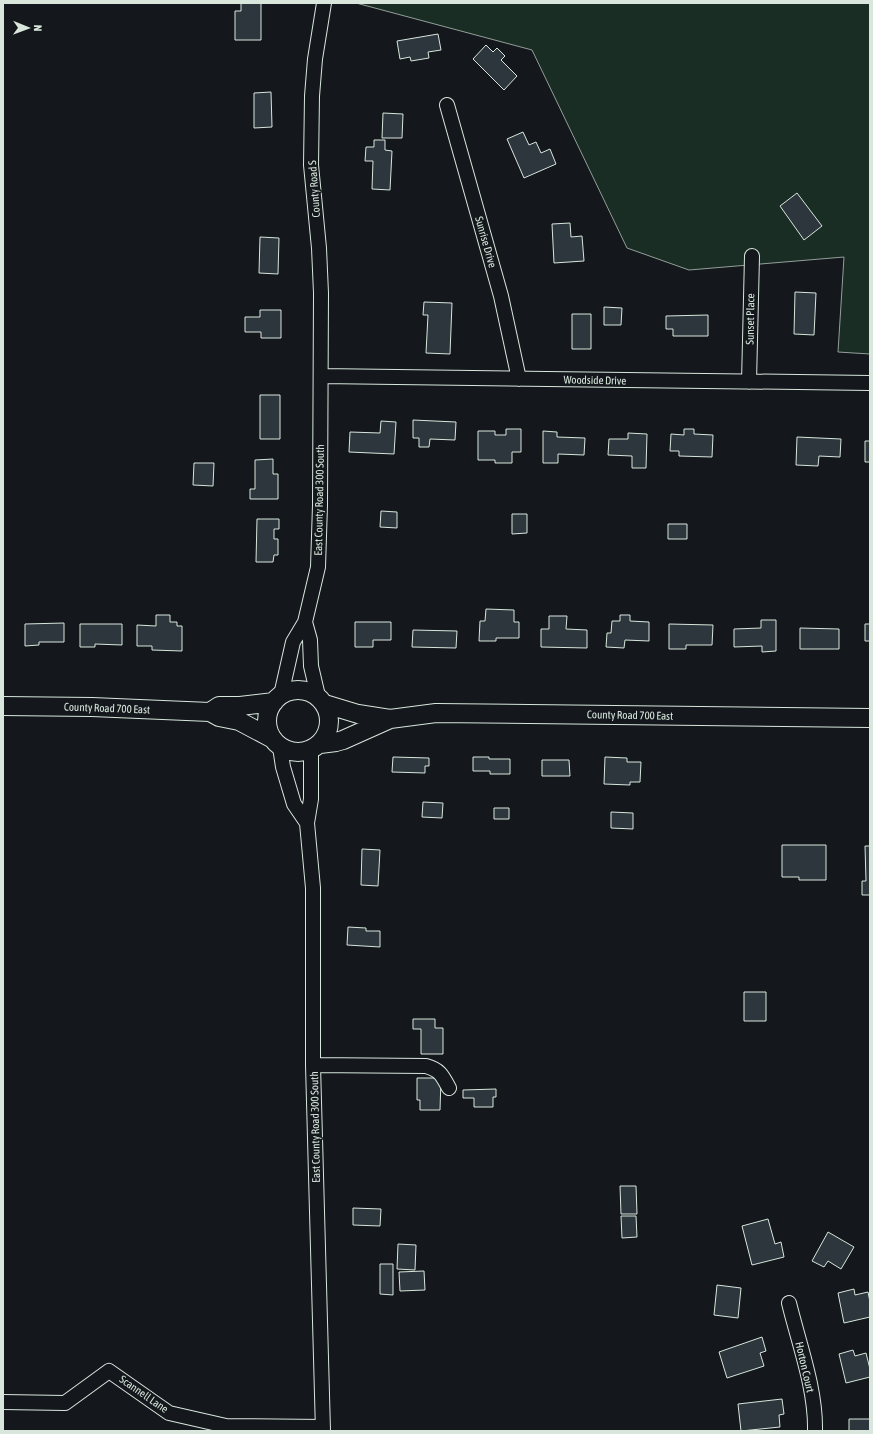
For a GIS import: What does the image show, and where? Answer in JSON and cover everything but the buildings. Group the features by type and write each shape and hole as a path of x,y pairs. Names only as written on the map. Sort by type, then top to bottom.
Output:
{"main road":[{"path":"300,690 310,692 321,700 329,714 330,725 327,735 316,747 301,753 290,752 277,743 268,730 267,720 269,710 278,698 290,691 300,690"},
{"name":"County Road 700 East","path":"210,712 219,706 240,706 278,698"},
{"name":"County Road 700 East","path":"321,700 358,714 390,719 436,713 870,718"},
{"name":"County Road 700 East","path":"3,706 92,707 210,712 219,717 239,721 277,743"},
{"name":"County Road 700 East","path":"316,747 343,740 390,719"}],"street":[{"name":"County Road S","path":"321,376 319,248 311,165 312,96 315,59 324,3"},
{"name":"Sunrise Drive","path":"448,105 501,296 519,379"},
{"name":"Sunset Place","path":"749,382 752,256"},
{"name":"Woodside Drive","path":"321,376 870,383"},
{"name":"East County Road 300 South","path":"278,698 293,642 305,622 318,566 321,376"},
{"name":"East County Road 300 South","path":"305,622 310,640 311,666 321,700"},
{"name":"East County Road 300 South","path":"277,743 294,804 307,823"},
{"name":"East County Road 300 South","path":"316,747 312,799 307,823 313,888 313,1065 323,1429"},
{"path":"313,1065 426,1066 436,1069 442,1075 449,1088"},
{"name":"Horton Court","path":"789,1303 811,1388 815,1431"},
{"name":"Scannell Lane","path":"3,1402 65,1403 109,1370 169,1413 226,1426 323,1429"}],"green space":[{"path":"356,3 870,3 870,354 838,352 844,257 689,270 627,248 532,50"}]}
